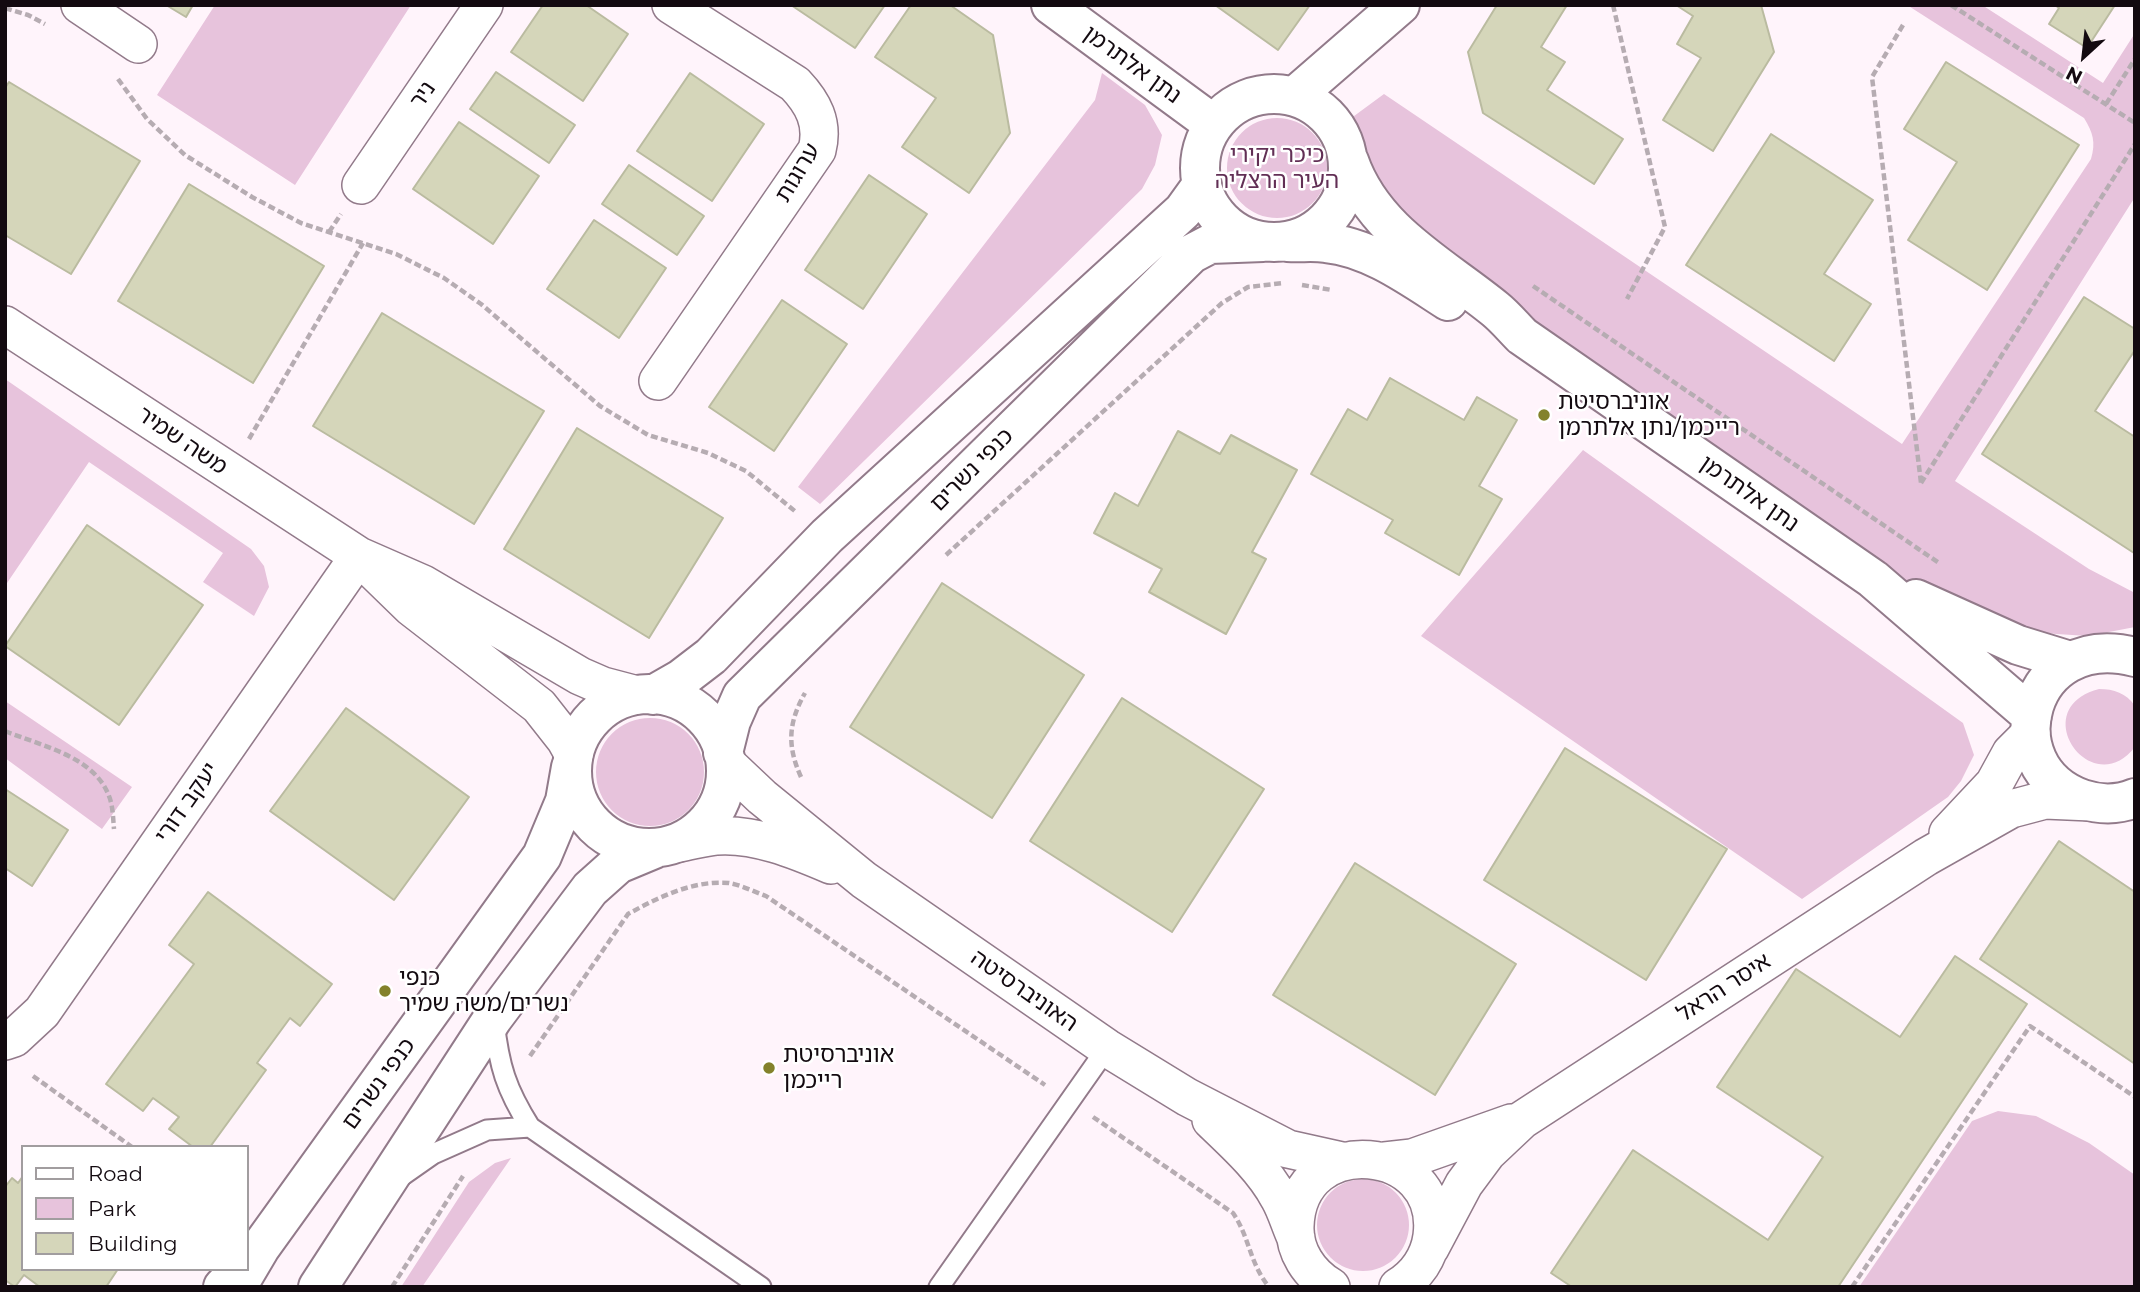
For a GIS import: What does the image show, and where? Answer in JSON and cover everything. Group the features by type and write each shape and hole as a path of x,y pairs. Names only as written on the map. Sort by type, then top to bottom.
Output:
{"street":[{"path":"80,5 138,44"},
{"name":"ניר","path":"361,185 484,5"},
{"name":"ערוגות","path":"658,381 817,150 821,136 818,119 809,99 795,84 671,5"},
{"name":"נתן אלתרמן","path":"1051,5 1213,124"},
{"path":"1295,96 1400,5"},
{"path":"1272,93 1295,96 1329,117 1342,135 1349,161 1347,184 1340,205 1331,217 1307,235 1274,242 1241,235 1222,223 1201,186 1199,165 1203,143 1213,124 1229,108 1249,97 1272,93"},
{"name":"נתן אלתרמן","path":"1349,161 1357,185 1377,213 1443,272 1496,310 1522,336 1873,579 2031,724"},
{"name":"כנפי נשרים","path":"645,695 681,679 711,656 827,536 1183,211 1201,186"},
{"name":"נתן אלתרמן","path":"1274,242 1327,243 1355,250 1387,264 1484,323 1522,336"},
{"name":"כנפי נשרים","path":"725,758 731,721 743,696 1191,254 1210,244 1274,242"},
{"name":"משה שמיר","path":"5,325 359,556 423,584 580,676 603,686 645,695"},
{"name":"משה שמיר","path":"359,556 411,607 539,706 565,739 572,761"},
{"name":"יעקב דורי","path":"5,1041 13,1038 42,1012 359,556"},
{"name":"נתן אלתרמן","path":"1873,579 2018,645 2070,661"},
{"path":"2122,801 2072,795 2056,784 2043,770 2035,752 2031,724 2036,699 2044,684 2056,671 2070,661 2094,653 2129,651"},
{"path":"318,1287 493,1018 590,889 618,864 667,846 700,830 716,811 725,789 725,758 720,740 706,719 687,704 663,695 645,695 611,703 591,719 577,741 572,761 574,794 586,817 606,835 630,846 667,846"},
{"name":"איסר הראל","path":"1926,857 1994,784 2031,724"},
{"name":"האוניברסיטה","path":"725,758 762,797 864,880 1107,1048 1187,1097 1288,1149 1342,1161"},
{"name":"כנפי נשרים","path":"249,1260 542,856 565,801 572,761"},
{"name":"איסר הראל","path":"1417,1274 1464,1184 1487,1153 1522,1119 1926,857 2011,809 2045,800 2122,801"},
{"name":"האוניברסיטה","path":"667,846 717,836 759,840 800,852 864,880"},
{"name":"האוניברסיטה","path":"1187,1097 1240,1147 1264,1176 1279,1197 1308,1267 1331,1287"},
{"name":"איסר הראל","path":"1342,1161 1412,1158 1522,1119"},
{"path":"1296,1238 1296,1216 1302,1196 1320,1173 1342,1161"},
{"path":"1385,1161 1405,1171 1425,1196 1432,1216 1417,1274"},
{"path":"223,1287 238,1271"},
{"name":"כנפי נשרים","path":"237,1287 244,1271"}],"lane":[{"path":"493,1018 498,1057 512,1098 530,1127 761,1287"},
{"path":"939,1287 1107,1048"},
{"path":"379,1191 454,1143 487,1130 530,1127"}],"path":[{"path":"1613,5 1665,227 1628,299"},
{"path":"1951,5 2135,123"},
{"path":"5,8 28,15 51,27"},
{"path":"1903,25 1872,77 1921,483 2135,144"},
{"path":"2106,104 2135,59"},
{"path":"113,72 147,119 185,155 251,197 301,223 396,254 444,278 481,303 600,407 648,435 708,453 746,471 827,536"},
{"path":"229,473 363,243"},
{"path":"937,564 1222,303 1248,287 1287,283"},
{"path":"1529,283 1944,566"},
{"path":"1297,284 1332,290"},
{"path":"801,777 792,757 790,738 796,709 809,687"},
{"path":"5,731 81,762 93,771 111,799 114,829"},
{"path":"512,1098 527,1092 521,1073 534,1047 628,914 652,901 701,883 732,883 766,896 1233,1213 1243,1229 1258,1273 1269,1287"},
{"path":"1852,1287 2030,1026 2135,1097"},
{"path":"33,1076 129,1145"},
{"path":"392,1287 461,1177"}],"green space":[{"path":"215,5 411,5 295,185 157,95"},
{"path":"1907,5 1982,5 2103,83 2135,33 2135,197 1955,481 2089,569 2135,593 2135,627 2088,636 2041,633 1934,597 1865,557 1461,270 1388,207 1357,145 1350,119 1384,94 1902,444 2091,159 2093,148 2091,133 2084,118"},
{"path":"1102,73 1145,105 1162,135 1155,165 1142,189 820,504 798,487 1095,100"},
{"name":"כיכר יקירי העיר הרצליה","path":"1277,118 1296,122 1313,132 1323,149 1327,168 1323,187 1313,204 1296,214 1277,218 1258,214 1241,204 1231,187 1227,168 1231,149 1241,132 1258,122"},
{"path":"5,379 251,549 264,566 269,587 254,616 203,582 223,553 89,462 5,586"},
{"path":"1583,450 1963,723 1974,755 1961,781 1948,797 1802,899 1421,636"},
{"path":"2099,689 2119,693 2135,706 2135,747 2118,761 2100,764 2085,758 2073,746 2066,730 2067,714 2077,699"},
{"path":"5,701 132,787 102,829 5,758"},
{"path":"650,718 671,722 688,734 700,751 704,772 700,793 688,810 671,822 650,826 629,822 612,810 600,793 596,772 600,751 612,734 629,722"},
{"path":"1998,1111 2036,1116 2089,1143 2135,1175 2135,1287 1859,1287 1972,1121"},
{"path":"511,1158 422,1287 401,1287 469,1182 495,1163"},
{"path":"1363,1179 1381,1183 1395,1193 1405,1207 1409,1225 1405,1243 1395,1257 1381,1267 1363,1271 1345,1267 1331,1257 1321,1243 1317,1225 1321,1207 1331,1193 1345,1183"}],"building":[{"path":"166,5 193,5 186,17"},
{"path":"543,5 586,5 628,34 583,101 511,52"},
{"path":"791,5 885,5 855,48"},
{"path":"911,5 950,5 993,35 1010,133 969,193 902,147 936,98 875,57"},
{"path":"1215,5 1310,5 1278,50"},
{"path":"1497,5 1567,5 1541,47 1565,62 1547,90 1623,139 1594,184 1483,113 1468,52"},
{"path":"1676,5 1761,5 1774,52 1713,151 1663,120 1701,58 1677,44 1693,16"},
{"path":"2055,5 2115,5 2087,48 2049,24 2059,8"},
{"path":"1946,62 2079,145 1987,290 1908,240 1957,162 1904,129"},
{"path":"496,72 575,125 549,163 470,109"},
{"path":"690,73 764,124 712,201 637,151"},
{"path":"9,82 140,161 71,274 5,235 5,88"},
{"path":"459,122 539,176 493,244 413,189"},
{"path":"1771,134 1873,200 1824,274 1871,304 1834,361 1686,265"},
{"path":"629,165 704,216 677,255 602,204"},
{"path":"869,175 927,214 863,309 805,270"},
{"path":"189,184 324,266 253,383 118,301"},
{"path":"594,220 666,268 619,338 547,289"},
{"path":"2084,297 2135,329 2135,350 2095,411 2135,437 2134,553 1982,454"},
{"path":"782,300 847,344 774,451 709,407"},
{"path":"382,313 544,411 474,524 313,426"},
{"path":"1390,378 1464,420 1477,397 1517,420 1479,486 1502,499 1459,575 1385,533 1393,520 1311,474 1348,409 1367,420"},
{"path":"577,428 723,518 649,638 504,549"},
{"path":"1178,431 1220,454 1231,435 1297,470 1252,552 1266,559 1226,634 1149,592 1162,569 1094,533 1115,493 1138,506"},
{"path":"87,525 203,605 119,725 5,646"},
{"path":"942,583 1084,675 992,818 850,727"},
{"path":"1122,698 1264,789 1172,932 1030,841"},
{"path":"346,708 469,797 394,900 270,811"},
{"path":"1565,748 1727,849 1646,980 1484,880"},
{"path":"5,789 68,830 32,886 5,868"},
{"path":"2059,841 2135,892 2135,1064 1980,959"},
{"path":"1355,863 1516,964 1435,1095 1273,995"},
{"path":"208,892 332,984 300,1026 290,1018 257,1063 266,1070 211,1145 190,1145 169,1129 179,1117 153,1098 143,1111 106,1084 194,964 169,945"},
{"path":"1955,956 2027,1004 1838,1287 1572,1287 1551,1273 1633,1150 1768,1240 1823,1157 1717,1087 1796,969 1900,1037"},
{"path":"12,1178 18,1183 21,1179 21,1271 117,1271 106,1287 40,1287 24,1275 15,1287 5,1280 5,1187"}],"place":[{"name":"אוניברסיטת רייכמן/נתן אלתרמן","path":"1544,415"},
{"name":"כנפי נשרים/משה שמיר","path":"385,991"},
{"name":"אוניברסיטת רייכמן","path":"769,1068"}]}
